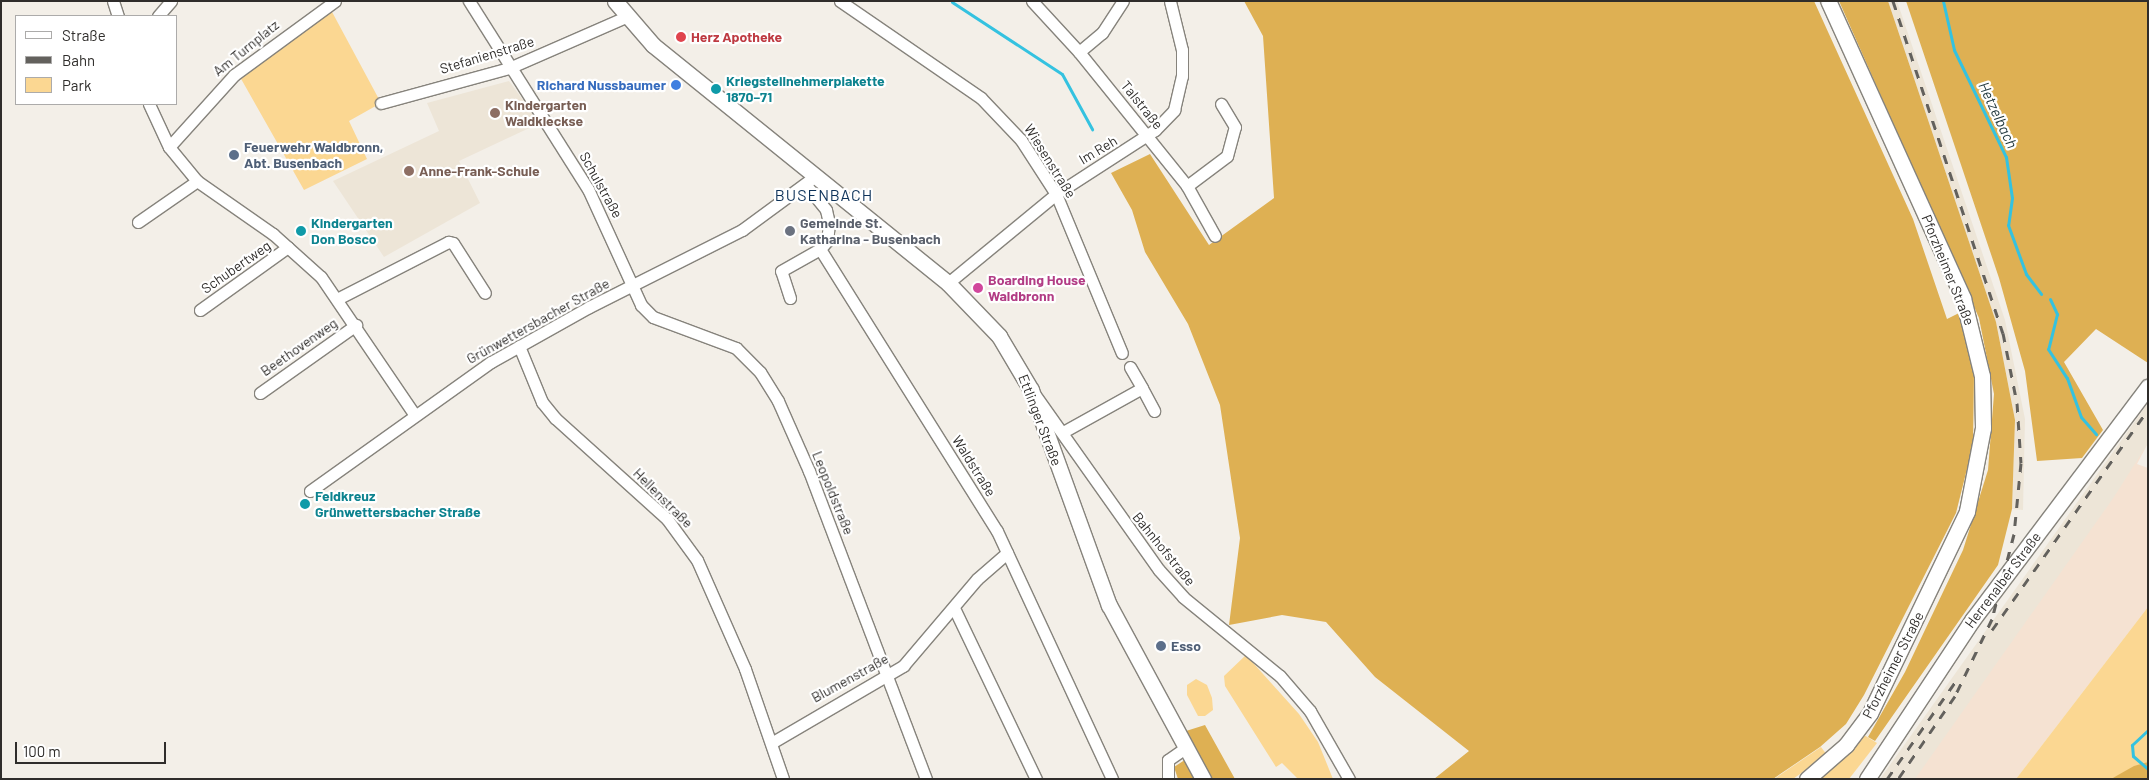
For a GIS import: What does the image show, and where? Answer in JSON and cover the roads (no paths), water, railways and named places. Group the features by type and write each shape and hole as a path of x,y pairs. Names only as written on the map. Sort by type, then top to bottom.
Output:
{"main road":[{"name":"Ettlinger Straße","path":"615,1 626,17 675,63 810,180 948,282 999,336 1031,390 1109,605 1203,779"},
{"name":"Pforzheimer Straße","path":"1807,779 1846,745 1870,713 1967,511 1983,428 1982,376 1962,298 1828,1"},
{"name":"Herrenalber Straße","path":"1867,779 1973,619 2148,387"}],"street":[{"path":"113,1 118,15"},
{"path":"159,15 171,1"},
{"name":"Schulstraße","path":"469,1 508,68 588,189 631,287"},
{"name":"Wiesenstraße","path":"840,1 981,98 1021,140 1056,194 1122,353"},
{"name":"Talstraße","path":"1032,1 1079,52 1187,186 1215,236"},
{"path":"1079,52 1091,43 1123,1"},
{"name":"Im Reh","path":"948,282 1056,194 1148,136 1174,110 1179,95 1182,50 1170,1"},
{"name":"Am Turnplatz","path":"169,146 234,74 333,3"},
{"name":"Stefanienstraße","path":"381,103 508,68 626,17"},
{"path":"1187,186 1227,156 1235,127 1221,104"},
{"path":"149,105 169,146 197,181 288,247 339,298 414,414"},
{"path":"790,298 781,271 820,249 827,241 829,223 826,210 810,180"},
{"name":"Grünwettersbacher Straße","path":"310,491 414,414 519,346 742,230 810,180"},
{"path":"138,222 197,181"},
{"path":"339,298 448,242 453,243 485,293"},
{"name":"Schubertweg","path":"200,310 288,247"},
{"name":"Waldstraße","path":"820,249 997,531 1112,779"},
{"name":"Leopoldstraße","path":"631,287 653,318 720,339 760,372 809,471 926,779"},
{"name":"Beethovenweg","path":"260,393 356,325"},
{"name":"Hellenstraße","path":"519,346 542,402 555,418 667,519 690,548 709,580 773,742 783,779"},
{"path":"1130,367 1154,411"},
{"path":"1063,432 1142,388"},
{"name":"Bahnhofstraße","path":"1031,390 1063,432 1159,570 1183,597 1280,676 1310,711 1349,779"},
{"name":"Blumenstraße","path":"773,742 903,666 955,610 977,579 1007,553"},
{"path":"955,610 1036,779"},
{"path":"1168,779 1168,760 1185,748"}],"waterway":[{"name":"Hetzelbach","path":"1943,1 1954,50 2006,157 2012,198 2008,225 2026,274 2041,294"},
{"path":"952,2 1062,74 1092,129"},
{"name":"Hetzelbach","path":"2050,299 2057,314 2048,349 2067,378 2081,417 2096,434"},
{"name":"Hetzelbach","path":"2148,730 2132,745 2133,756 2148,769"}],"railway":[{"path":"1893,1 2003,333 2017,403 2021,463 2014,534 1992,619 1955,696 1898,779"},
{"path":"1992,630 2148,410"},
{"path":"1887,779 1956,681"}],"place":[{"name":"Herz Apotheke","path":"681,37"},
{"name":"Richard Nussbaumer","path":"676,85"},
{"name":"Kriegsteilnehmerplakette 1870–71","path":"716,89"},
{"name":"Kindergarten Waldkleckse","path":"495,113"},
{"name":"Feuerwehr Waldbronn, Abt. Busenbach","path":"234,155"},
{"name":"Anne-Frank-Schule","path":"409,171"},
{"name":"Kindergarten Don Bosco","path":"301,231"},
{"name":"Gemeinde St. Katharina - Busenbach","path":"790,231"},
{"name":"Boarding House Waldbronn","path":"978,288"},
{"name":"Feldkreuz Grünwettersbacher Straße","path":"305,504"},
{"name":"Esso","path":"1161,646"}],"district":[{"name":"BUSENBACH","path":"824,195"}]}
